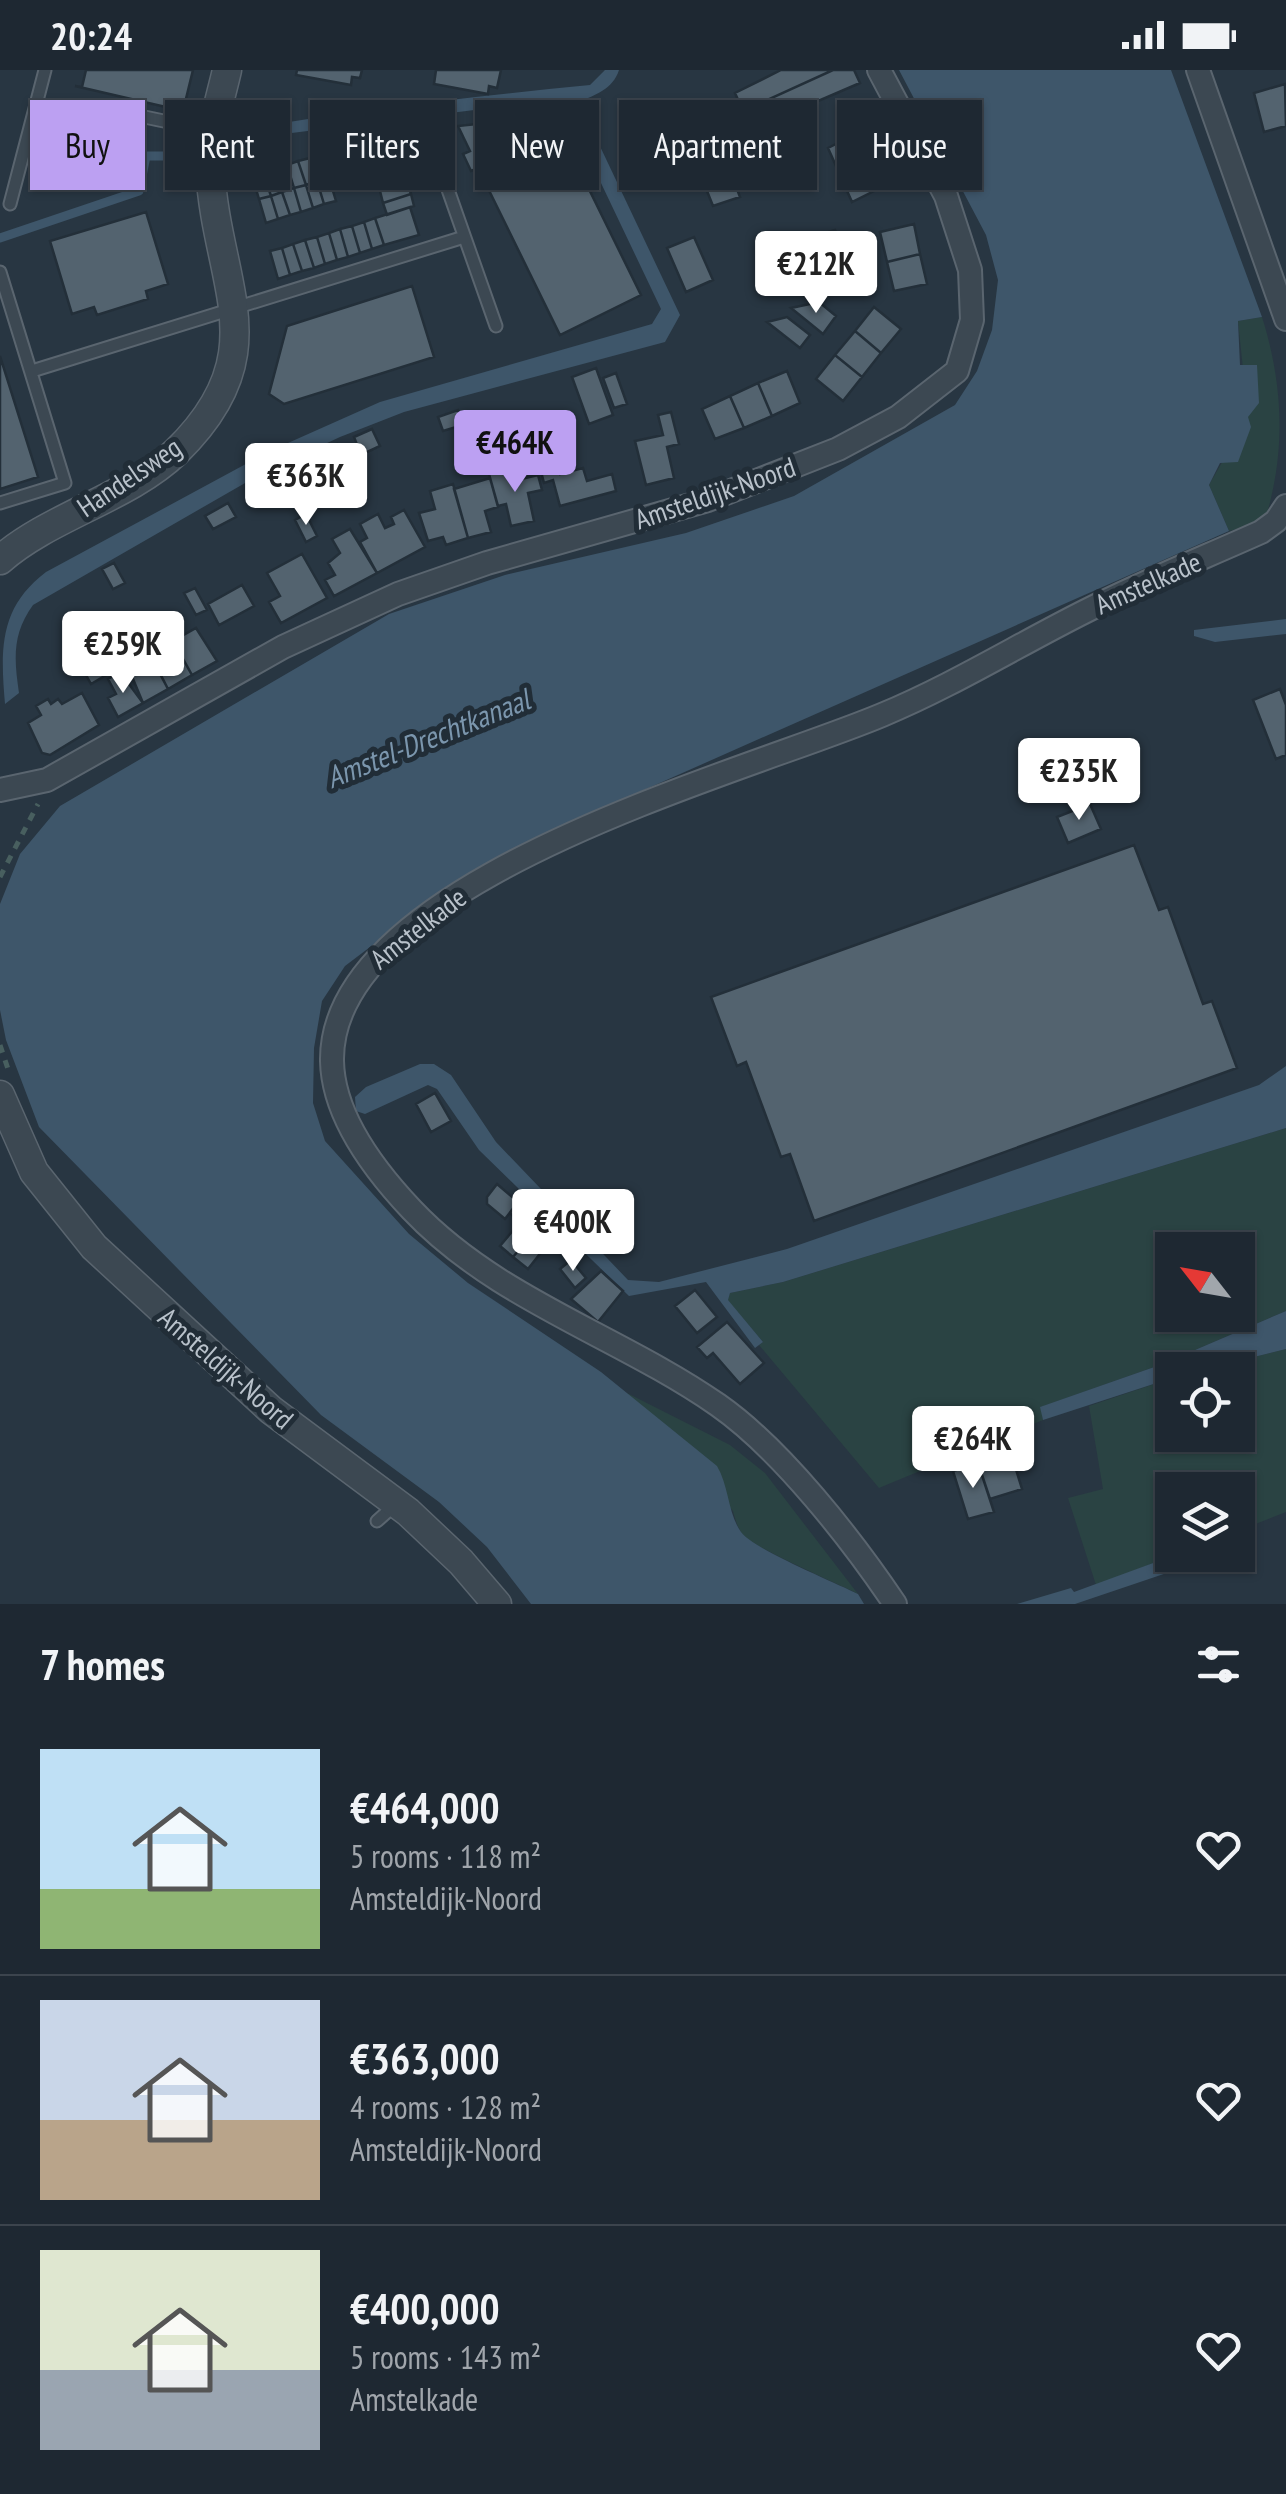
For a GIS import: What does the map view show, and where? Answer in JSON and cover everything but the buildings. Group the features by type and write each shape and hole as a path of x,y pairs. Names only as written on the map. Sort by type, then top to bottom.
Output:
{"street":[{"name":"Handelsweg","path":"221,100 227,70"},
{"name":"Amsteldijk-Noord","path":"0,790 47,780 283,648 398,594 486,563 708,500 838,450 898,417 956,371 972,320 970,270 946,196 879,70"},
{"path":"1198,70 1286,319"},
{"name":"Handelsweg","path":"0,560 173,455 210,414 229,378 237,340 235,308 211,190"},
{"name":"Amstelkade","path":"895,1604 840,1530 757,1437 730,1415 467,1260 412,1210 366,1153 343,1110 332,1060 344,1008 365,968 421,921 449,898 533,852 708,778 883,715 1088,610 1261,532 1276,521 1286,506"},
{"name":"Amsteldijk-Noord","path":"0,1095 34,1172 94,1248 386,1512 462,1562 497,1604"}],"lane":[{"path":"10,204 46,70"},
{"path":"448,190 496,326"},
{"path":"32,371 464,237"},
{"name":"Handelsweg","path":"0,272 66,483 0,503"}],"path":[{"path":"0,877 32,821 47,780"}],"green space":[{"path":"1262,317 1278,395 1276,472 1264,523 1229,531 1209,485 1248,417 1238,321"},
{"path":"1286,1128 1286,1311 1255,1324 1255,1232 1155,1232 1155,1332 1237,1332 1190,1352 1155,1352 1155,1367 1041,1407 1043,1420 879,1488 759,1345 763,1342 727,1300 730,1293 783,1282"},
{"path":"1286,1349 1286,1512 1255,1524 1255,1472 1155,1472 1155,1563 1096,1585 1068,1498 1103,1489 1089,1406 1155,1384 1155,1452 1255,1452 1255,1357"},
{"path":"627,1393 730,1445 765,1473 858,1594 778,1556 742,1534 733,1511"}],"water":[{"path":"605,70 619,70 608,87 584,100 475,100 475,110 455,112 455,100 590,85"},
{"name":"Amstel-Drechtkanaal","path":"899,70 1171,70 1262,317 1238,321 1240,365 1257,365 1259,403 1248,417 1251,427 1238,462 1220,463 1209,485 1229,531 531,840 456,882 345,966 322,1001 314,1048 313,1103 325,1141 409,1234 468,1283 601,1372 717,1466 737,1525 748,1539 858,1594 864,1604 531,1604 487,1547 439,1502 321,1415 39,1127 6,1040 0,1010 0,904 20,854 60,806 389,614 505,575 686,533 794,496 955,405 977,371 992,330 998,280 986,235 962,190 982,190 982,100 915,100"},
{"path":"310,119 310,131 290,133 290,122"},
{"path":"599,144 680,315 665,342 404,412 259,475 33,605 21,626 16,647 19,693 5,704 6,630 19,599 46,572 270,451 380,402 652,324 661,309 599,179"},
{"path":"1286,619 1286,634 1215,642 1194,636 1194,630"},
{"path":"420,1064 434,1064 451,1075 496,1142 628,1280 659,1282 787,1249 1259,1085 1286,1066 1286,1128 783,1282 730,1293 728,1300 763,1342 755,1348 706,1282 629,1296 479,1150 437,1089 428,1085 365,1114 356,1111 355,1097 366,1087"},
{"path":"1286,1311 1286,1349 1255,1357 1255,1352 1190,1352 1237,1332 1255,1332 1255,1324"},
{"path":"1155,1367 1155,1384 1043,1420 1040,1407"},
{"path":"1155,1562 1155,1572 1170,1572 1075,1604 1017,1604 1071,1588 1074,1592"}],"waterway":[{"path":"0,238 139,191 146,156 165,156"}]}
